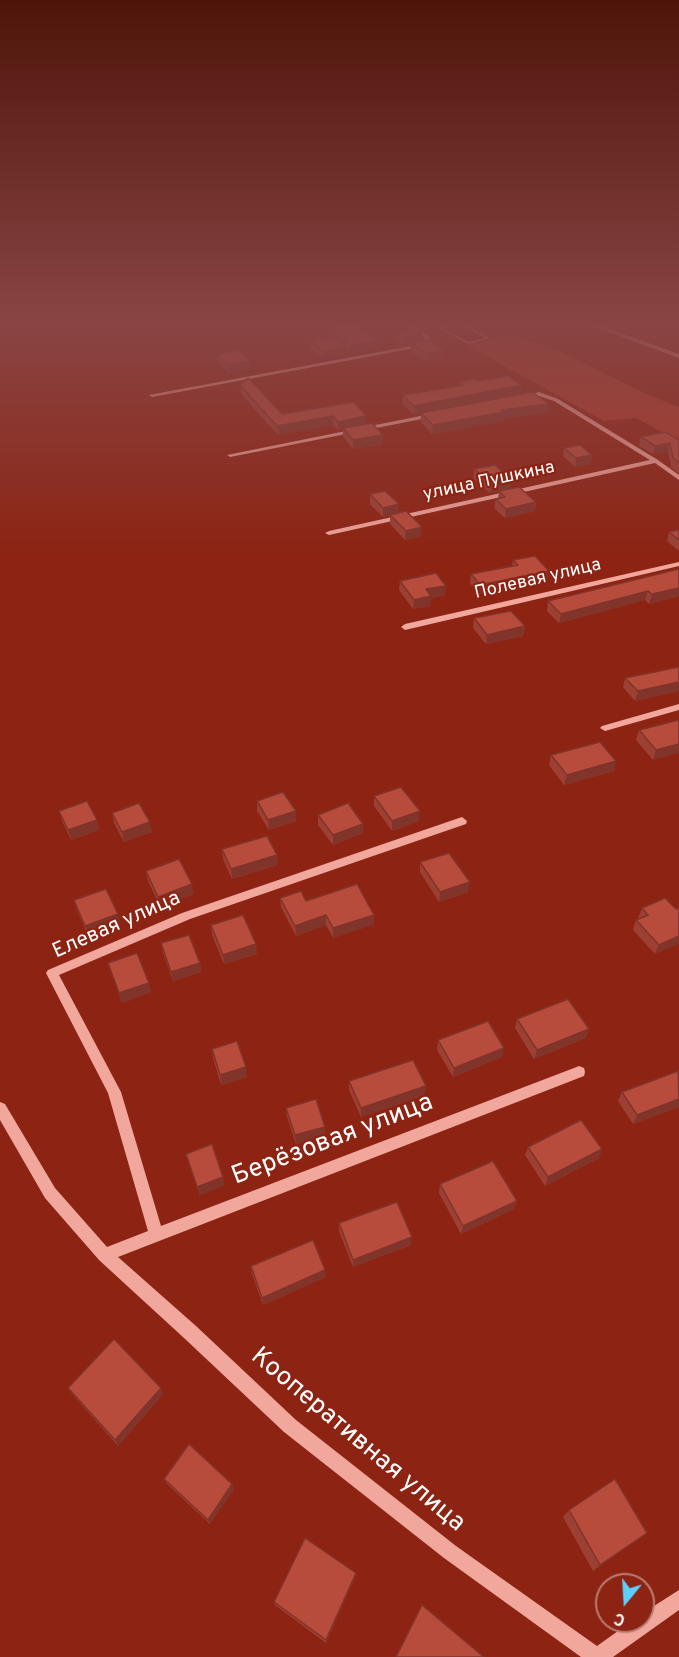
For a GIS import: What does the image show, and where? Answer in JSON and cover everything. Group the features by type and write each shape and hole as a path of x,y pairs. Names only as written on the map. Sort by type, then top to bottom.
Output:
{"street":[{"path":"561,403 656,461 679,478"},
{"path":"230,455 447,412"},
{"name":"улица Пушкина","path":"329,533 656,461"},
{"name":"Полевая улица","path":"405,627 679,564"},
{"path":"606,728 679,707"},
{"name":"Елевая улица","path":"157,1235 114,1092 52,973 186,916 462,821"},
{"name":"Берёзовая улица","path":"104,1256 579,1072"},
{"name":"Кооперативная улица","path":"0,1108 50,1193 104,1256 190,1332 290,1426 450,1552 597,1657"},
{"path":"597,1657 679,1599"}],"shaded area":[{"path":"572,403 670,403 679,407 679,441 636,418 604,421"}],"building":[{"path":"257,403 272,403 282,414 355,403 366,416 338,422 333,416 277,426"},
{"path":"472,403 549,404 501,410 504,412 433,425 421,413"},
{"path":"372,423 383,435 353,440 343,428"},
{"path":"665,432 679,440 679,463 673,458 670,443 655,446 641,437"},
{"path":"580,445 592,455 576,458 564,448"},
{"path":"495,465 511,480 491,484 474,469"},
{"path":"519,487 536,502 506,509 496,499 505,497 499,491"},
{"path":"385,491 399,504 383,508 370,494"},
{"path":"406,511 422,527 406,531 390,515"},
{"path":"679,530 679,540 669,532"},
{"path":"535,556 549,571 480,585 471,574 518,565 513,560"},
{"path":"679,569 679,588 652,594 648,591 561,614 548,601"},
{"path":"436,573 446,586 426,589 431,596 414,600 400,581"},
{"path":"511,611 525,626 487,635 474,618"},
{"path":"679,667 679,682 638,691 625,678"},
{"path":"679,720 679,744 656,750 639,730"},
{"path":"600,742 616,761 567,775 551,755"},
{"path":"401,787 420,811 392,821 374,796"},
{"path":"283,792 296,811 268,820 257,801"},
{"path":"87,801 97,820 68,830 59,811"},
{"path":"139,803 150,822 122,832 112,813"},
{"path":"348,803 363,824 333,835 318,815"},
{"path":"267,836 277,855 231,869 222,849"},
{"path":"449,853 470,882 440,892 420,862"},
{"path":"179,859 192,884 158,897 146,871"},
{"path":"357,884 374,915 333,928 326,915 295,926 280,898 301,891 306,901"},
{"path":"106,889 118,914 85,926 74,900"},
{"path":"665,898 676,909 679,908 679,936 659,945 636,920 648,915 642,908"},
{"path":"243,915 256,944 223,955 211,925"},
{"path":"189,935 200,963 171,972 161,943"},
{"path":"137,953 149,983 119,993 108,963"},
{"path":"568,999 589,1029 537,1050 517,1019"},
{"path":"488,1021 504,1048 454,1068 438,1040"},
{"path":"237,1041 246,1067 220,1075 212,1049"},
{"path":"413,1060 426,1086 361,1108 349,1081"},
{"path":"678,1071 679,1099 637,1115 622,1092"},
{"path":"316,1099 325,1127 295,1135 286,1108"},
{"path":"581,1120 602,1149 548,1177 528,1147"},
{"path":"212,1144 223,1177 197,1187 186,1154"},
{"path":"493,1161 517,1201 463,1226 440,1184"},
{"path":"397,1202 412,1237 353,1260 339,1223"},
{"path":"313,1240 325,1270 262,1298 251,1266"},
{"path":"114,1339 161,1388 115,1440 68,1388"},
{"path":"189,1444 232,1484 208,1520 164,1479"},
{"path":"615,1479 647,1533 600,1565 569,1510"},
{"path":"305,1538 356,1573 326,1640 274,1602"},
{"path":"422,1605 484,1657 396,1657"}]}
